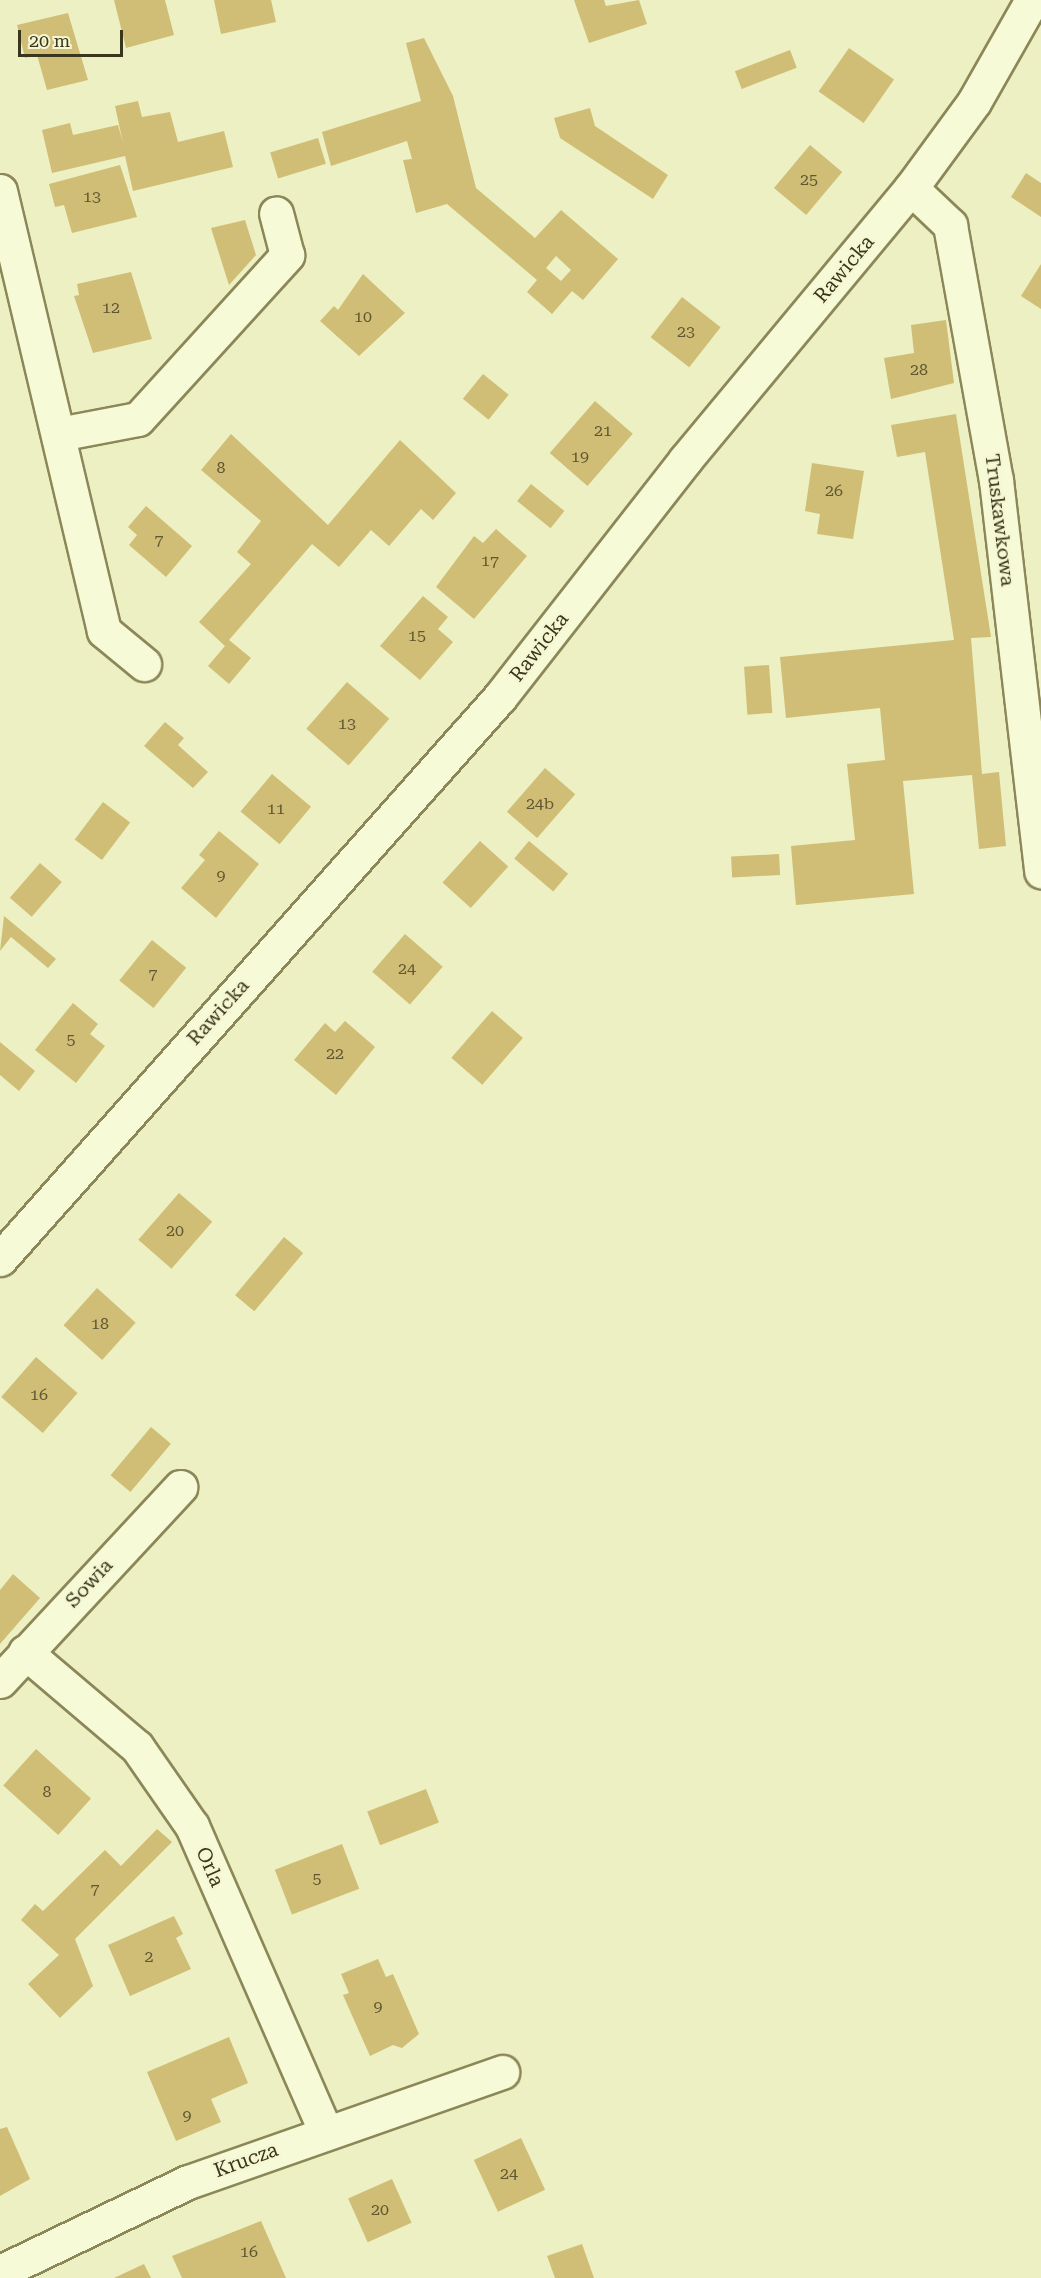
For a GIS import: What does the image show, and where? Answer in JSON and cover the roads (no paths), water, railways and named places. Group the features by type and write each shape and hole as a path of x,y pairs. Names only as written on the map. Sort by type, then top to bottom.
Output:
{"street":[{"name":"Rawicka","path":"0,1259 500,697 684,460 911,188 974,102 1032,0"},
{"name":"Truskawkowa","path":"911,188 950,225 996,480 1041,871"},
{"path":"0,191 104,631 144,664"},
{"path":"59,434 138,419 287,255 276,213"},
{"name":"Sowia","path":"0,1681 180,1487"},
{"name":"Orla","path":"25,1652 137,1747 192,1826 325,2131"},
{"name":"Krucza","path":"0,2272 188,2182 325,2131 502,2072"}]}
